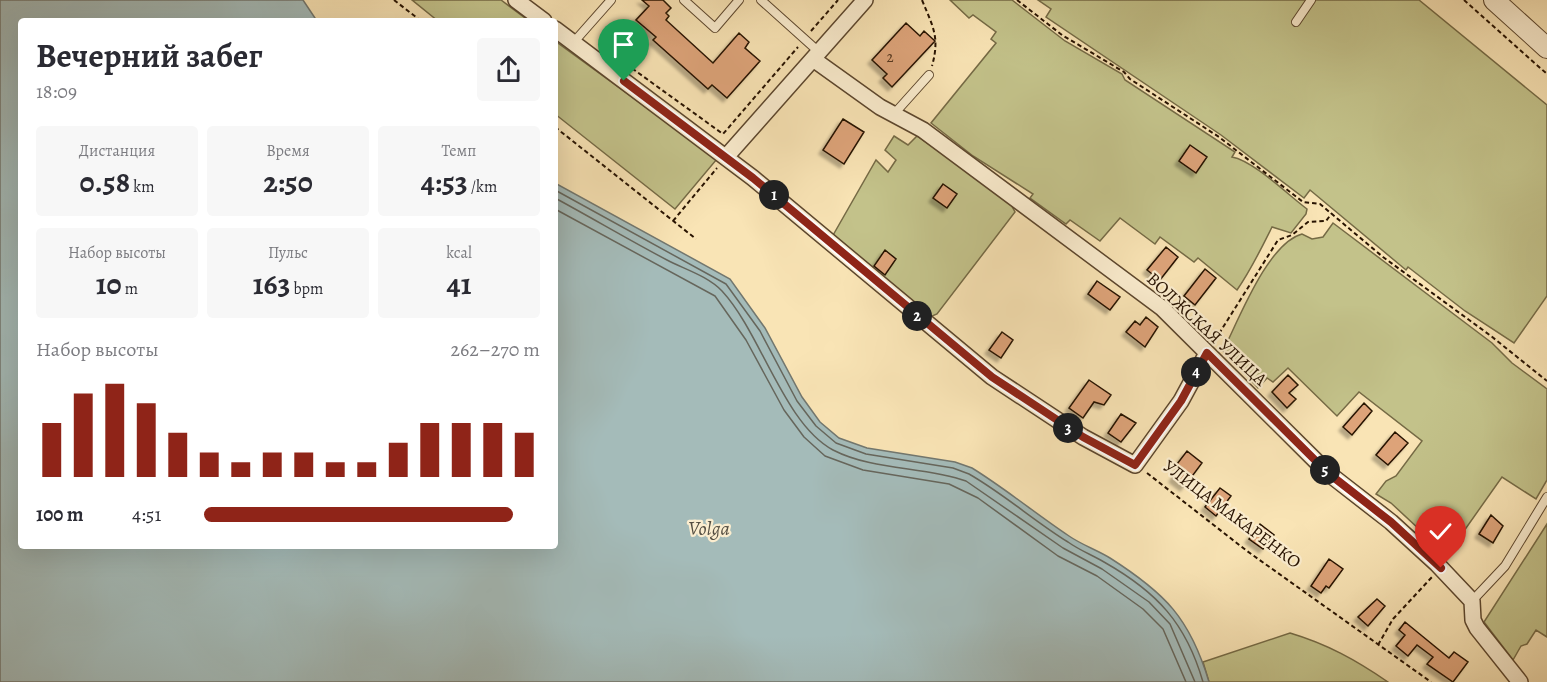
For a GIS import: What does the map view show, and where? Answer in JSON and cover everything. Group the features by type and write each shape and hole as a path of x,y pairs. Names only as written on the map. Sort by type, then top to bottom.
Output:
{"street":[{"path":"516,0 540,18"},
{"path":"726,157 866,0"},
{"path":"1494,0 1547,48"},
{"name":"УЛИЦА МАКАРЕНКО","path":"558,31 726,157 992,377 1083,437 1135,465"},
{"name":"ВОЛЖСКАЯ УЛИЦА","path":"816,55 894,114 923,130 1162,308 1328,473 1391,522 1441,568 1472,601"},
{"path":"1135,465 1181,401 1207,353"},
{"path":"1472,601 1473,620 1477,628 1520,682"}],"lane":[{"path":"573,43 611,0"},
{"path":"684,0 715,28 739,0"},
{"path":"761,0 804,40 816,55"},
{"path":"1296,22 1311,0"},
{"path":"894,114 929,75"},
{"path":"1472,601 1505,566 1547,497"}],"path":[{"path":"394,0 417,18"},
{"path":"620,59 723,134 838,0"},
{"path":"922,0 938,45 929,75"},
{"path":"1017,0 1062,35 1124,72 1219,137 1303,202 1320,204 1383,257 1491,336 1547,381"},
{"path":"1464,0 1547,74"},
{"path":"558,130 696,239"},
{"path":"673,221 707,180"},
{"path":"1207,353 1278,240 1292,236 1308,222 1326,221 1332,213"},
{"name":"УЛИЦА МАКАРЕНКО","path":"1135,465 1256,558 1431,682"},
{"path":"1378,645 1393,619 1441,568"}],"shaded area":[{"path":"412,0 501,0 525,18 434,18"},
{"path":"950,0 1012,0 1065,41 1122,74 1125,80 1235,152 1232,157 1250,165 1271,179 1307,209 1306,214 1291,233 1272,227 1237,290 1198,258 1194,262 1160,237 1155,244 1120,218 1100,241 1070,220 1066,224 1030,198 1033,194 973,156 931,123 996,43 991,39 996,32 973,15 969,18"},
{"path":"1038,0 1419,0 1547,105 1547,296 1514,343 1465,311 1408,267 1406,270 1310,190 1304,198 1221,135 1046,17 1051,9"},
{"path":"558,43 717,159 675,209 558,116"},
{"path":"894,136 908,145 917,136 1009,201 1015,212 937,314 930,317 832,237 876,160 888,172 896,160 885,150"},
{"path":"1333,223 1492,343 1512,363 1547,389 1547,480 1536,499 1502,477 1447,555 1391,503 1376,494 1386,481 1396,476 1422,441 1359,392 1337,416 1288,368 1273,382 1267,378 1258,388 1223,351 1256,284 1278,252 1290,240 1302,234 1312,239 1323,237"},
{"path":"1547,524 1547,637 1536,630 1527,644 1521,646 1513,660 1484,622"},
{"path":"1290,633 1341,653 1388,682 1209,682 1203,662"}],"water":[{"name":"Volga","path":"0,0 303,0 315,18 18,18 18,549 558,549 558,185 730,279 765,328 802,397 820,422 839,438 867,448 955,462 972,468 1069,536 1110,558 1146,583 1173,609 1184,624 1202,660 1209,682 0,682"}],"building":[{"path":"642,0 663,0 671,8 666,13 669,16 666,20 713,63 739,33 749,42 745,48 760,61 727,98 712,85 708,89 653,40 656,37 636,20 649,6"},
{"path":"906,23 920,36 924,31 935,41 892,87 883,78 887,74 872,60"},
{"path":"843,119 864,132 844,164 823,150"},
{"path":"1190,145 1207,157 1196,173 1179,161"},
{"path":"943,184 957,194 947,208 933,198"},
{"path":"1166,247 1178,257 1160,280 1147,270"},
{"path":"885,250 896,259 885,275 874,266"},
{"path":"1205,269 1216,278 1195,305 1184,296"},
{"path":"1097,281 1120,297 1110,310 1088,294"},
{"path":"1146,317 1158,327 1145,347 1126,332 1135,321 1140,325"},
{"path":"1002,332 1013,340 1001,358 989,350"},
{"path":"1288,375 1298,385 1289,393 1296,399 1287,408 1272,392"},
{"path":"1089,380 1111,395 1104,405 1094,402 1083,418 1069,408"},
{"path":"1364,403 1372,411 1352,435 1343,427"},
{"path":"1121,414 1136,423 1121,442 1108,433"},
{"path":"1395,432 1408,443 1388,465 1376,455"},
{"path":"1187,451 1202,463 1184,487 1173,478 1181,467 1177,464"},
{"path":"1220,488 1231,496 1216,516 1205,507"},
{"path":"1491,515 1503,526 1493,543 1479,534"},
{"path":"1260,524 1274,535 1263,549 1249,539"},
{"path":"1329,559 1343,569 1329,588 1326,586 1321,593 1311,586"},
{"path":"1377,599 1385,606 1368,626 1358,617"},
{"path":"1405,622 1449,658 1454,652 1468,662 1453,682 1427,664 1433,657 1417,645 1408,656 1396,646 1405,635 1399,630"}],"route":[{"path":"624,81 753,178 992,377 1083,437 1135,465 1181,401 1207,353 1328,473 1391,522 1441,568"}]}
